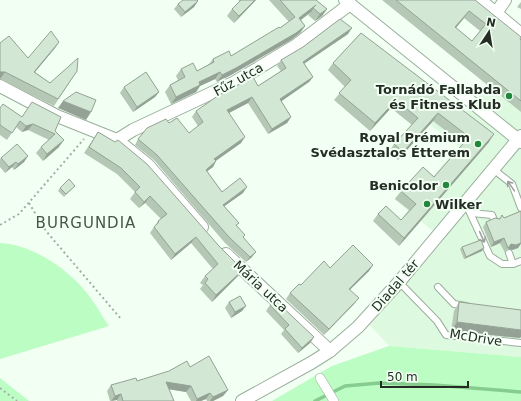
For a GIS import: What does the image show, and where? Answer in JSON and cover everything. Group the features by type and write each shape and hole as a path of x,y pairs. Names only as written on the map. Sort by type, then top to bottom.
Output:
{"street":[{"path":"480,0 521,34"},
{"path":"496,13 505,0"},
{"path":"348,2 520,139"},
{"name":"Fűz utca","path":"117,140 133,130 235,82 295,46 348,2"},
{"name":"Mária utca","path":"0,86 56,116 117,140 148,165 213,240 330,351"},
{"name":"Diadal tér","path":"242,401 330,351 358,327 468,207 493,169 520,139"},
{"path":"320,378 334,401"}],"lane":[{"path":"493,169 512,184 521,208"},
{"path":"468,207 492,216 494,220"},
{"path":"468,207 490,256 502,264 513,264 521,261"},
{"path":"509,253 513,264"},
{"name":"McDrive","path":"399,282 437,321 446,335 521,343"},
{"path":"438,287 454,304 476,307"}],"path":[{"path":"0,225 19,214 29,204 92,130"},
{"path":"29,204 46,231 121,319"},
{"path":"0,388 17,401"}],"shaded area":[{"path":"521,36 521,357 389,346 370,325 444,240 394,199 418,173 429,181 459,146 421,118 462,116 505,65"}],"green space":[{"path":"0,243 26,249 64,270 84,290 109,326 0,359"},
{"path":"389,346 521,357 521,401 272,401 332,366"},
{"path":"0,378 29,401 0,401"}],"building":[{"path":"183,0 198,1 185,12 178,4"},
{"path":"241,0 255,0 239,16 232,9"},
{"path":"280,0 316,0 327,9 320,14 313,8 316,5 299,18 305,26 296,33 236,68 222,75 220,72 199,82 200,85 176,97 170,85 185,77 181,69 193,63 197,71 214,62 213,59 229,51 231,56 279,27 280,28 295,17"},
{"path":"396,0 475,0 521,37 521,101","holes":["469,11 486,24 472,41 455,27"]},
{"path":"340,19 352,28 303,62 313,77 280,99 291,117 272,129 252,97 227,110 245,137 214,159 216,161 206,170 222,192 240,178 247,187 223,205 239,223 236,225 245,235 243,237 256,252 250,257 229,237 157,155 138,139 147,128 166,119 169,123 177,118 189,133 203,122 196,111 219,95 253,77 258,86 286,68 281,60 303,47"},
{"path":"51,31 59,42 34,72 50,83 78,58 77,71 58,99 5,72 0,72 0,43 9,36 28,58"},
{"path":"361,33 494,134 404,238 378,214 386,206 401,220 416,204 401,191 423,167 434,177 469,137 438,113 403,152 394,144 418,118 396,100 375,123 339,93 351,80 333,63"},
{"path":"146,72 159,92 137,107 124,87"},
{"path":"76,92 96,100 91,112 63,101"},
{"path":"32,102 61,117 55,131 64,140 47,154 41,147 55,134 33,124 26,126 20,121 12,133 0,125 0,108 3,104 22,117"},
{"path":"98,132 115,142 118,140 147,164 219,246 243,270 216,295 205,283 208,279 205,276 218,264 196,237 175,254 154,227 159,222 158,221 167,214 150,196 144,202 135,192 140,187 121,168 89,147"},
{"path":"17,144 28,156 18,164 16,162 9,167 1,158"},
{"path":"69,179 75,186 66,194 60,188"},
{"path":"521,211 521,243 516,245 511,244 508,248 504,238 494,242 486,222 495,218 500,219 502,215 504,218"},
{"path":"481,240 484,248 466,257 462,247"},
{"path":"353,245 373,265 349,289 359,298 329,329 290,293 299,284 301,285 324,261 330,268"},
{"path":"240,296 246,306 235,312 229,302"},
{"path":"275,300 314,337 302,348 285,329 289,325 270,305"},
{"path":"459,302 521,310 521,330 457,322"},
{"path":"209,356 228,390 213,397 210,393 197,399 191,386 166,382 174,401 123,401 121,394 115,396 111,385 136,378 137,381 169,371 187,361 190,367"}],"waterway":[{"path":"315,401 345,386 379,383 434,385 521,392"}],"place":[{"name":"Tornádó Fallabda és Fitness Klub","path":"509,96"},
{"name":"Royal Prémium Svédasztalos Étterem","path":"478,144"},
{"name":"Benicolor","path":"446,185"},
{"name":"Wilker","path":"427,204"}],"district":[{"name":"BURGUNDIA","path":"86,223"}]}
